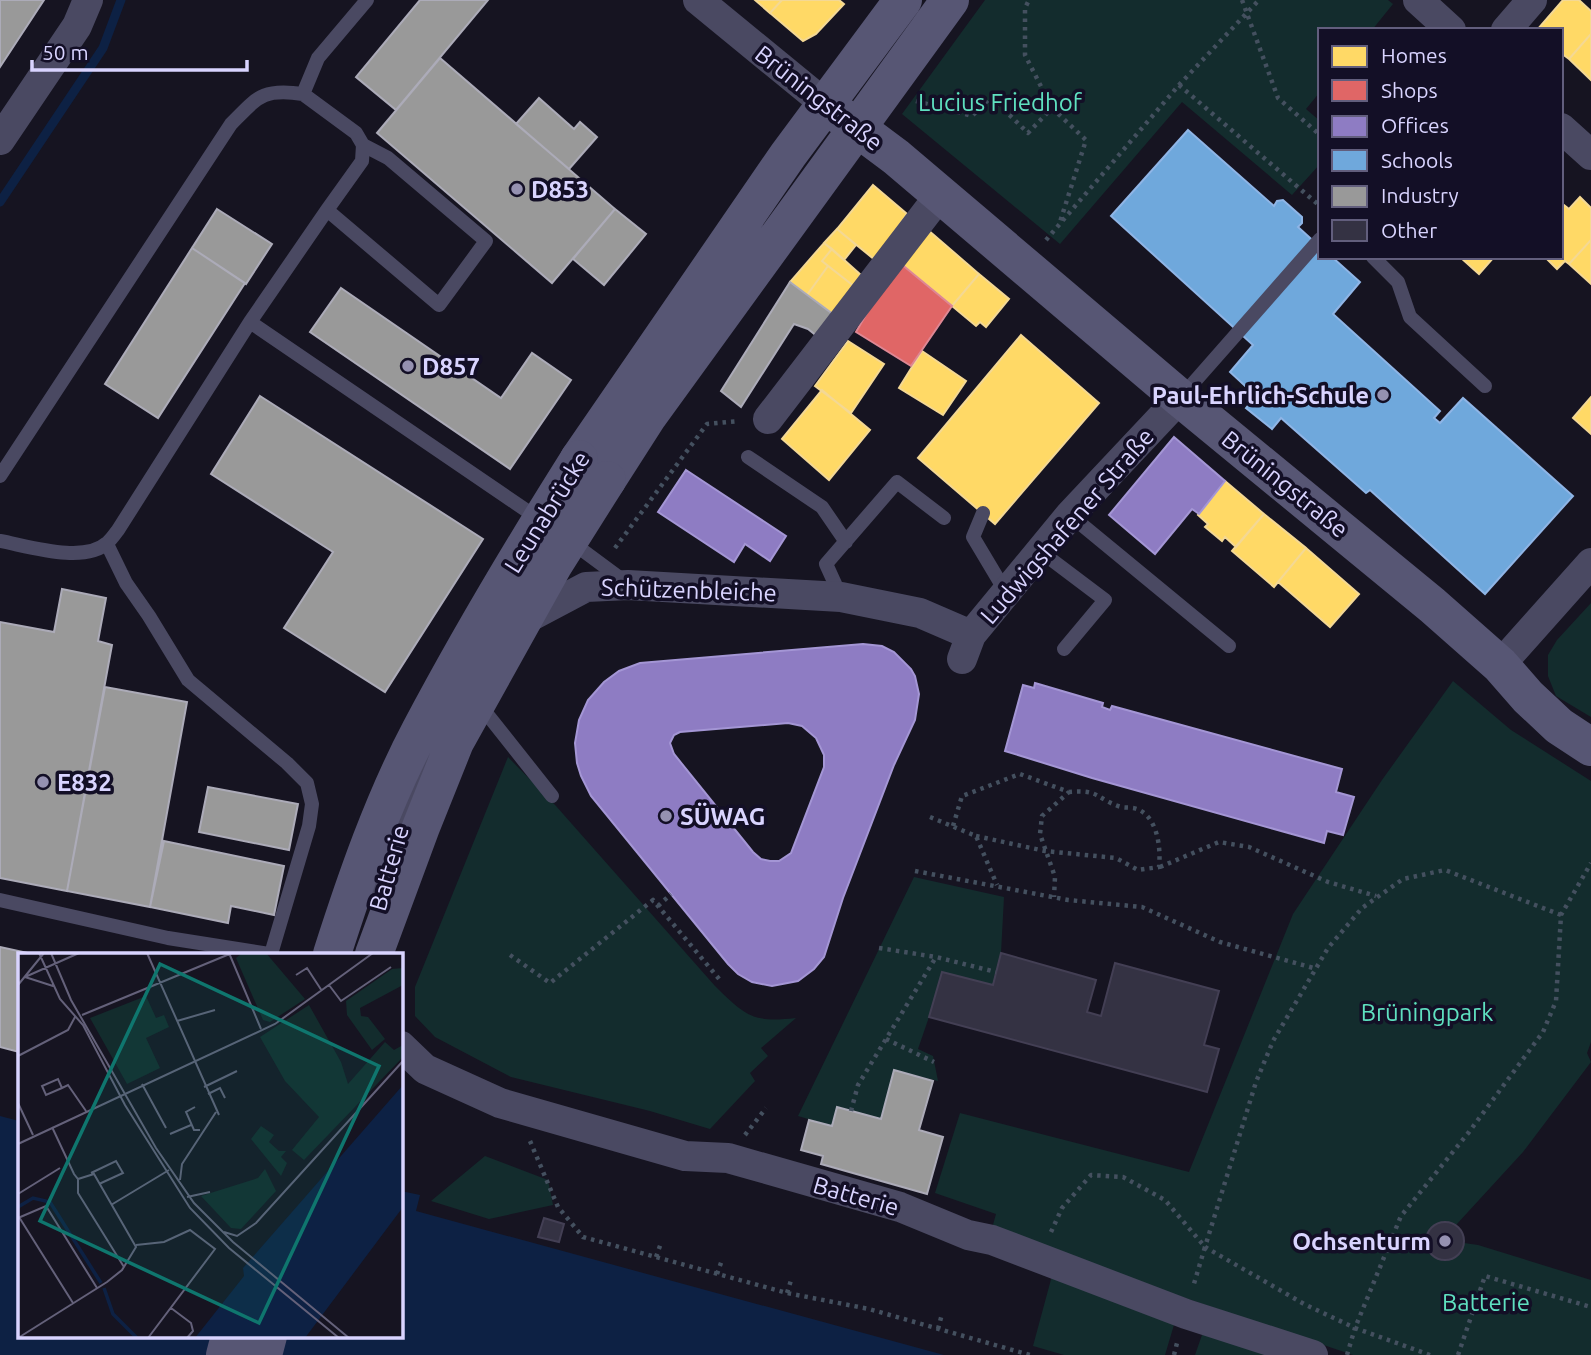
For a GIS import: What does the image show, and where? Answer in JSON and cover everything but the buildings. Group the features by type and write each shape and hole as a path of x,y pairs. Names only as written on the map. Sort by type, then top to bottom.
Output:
{"main road":[{"name":"Leunabrücke","path":"376,953 421,827 456,742 554,564 593,470 825,104 903,0"},
{"name":"Leunabrücke","path":"332,953 381,819 419,733 526,544 593,470 648,416 950,0"},
{"name":"Brüningstraße","path":"825,104 940,195 1180,398 1432,605 1500,665 1528,697 1559,726 1591,747"},
{"path":"225,1355 229,1338"},
{"path":"263,1355 267,1338"}],"street":[{"path":"0,140 77,26 88,0"},
{"name":"Brüningstraße","path":"698,0 825,104"},
{"path":"1418,0 1449,28"},
{"path":"1508,28 1532,0"},
{"path":"1563,130 1591,155"},
{"path":"768,419 940,195"},
{"name":"Ludwigshafener Straße","path":"966,647 1070,515 1180,398"},
{"path":"1500,665 1591,564"},
{"name":"Schützenbleiche","path":"415,783 468,673 519,622 586,587 628,585 841,597 920,613 966,647"},
{"name":"Batterie","path":"376,953 372,910 415,783"},
{"name":"Batterie","path":"402,1047 425,1069 500,1103 685,1156 728,1158 900,1207 1186,1314 1313,1355"}],"lane":[{"path":"303,94 318,58 367,0"},
{"path":"0,476 231,124 258,96 280,91 303,94 356,133 363,145 388,158 486,241 439,305 327,210"},
{"path":"0,541 71,554 93,551 107,544 250,323 362,161 363,145"},
{"path":"1180,398 1318,241"},
{"path":"1375,259 1398,282 1410,317 1485,386"},
{"path":"250,323 554,530 628,585"},
{"path":"748,457 822,507 846,542"},
{"path":"841,597 827,565 897,482 944,518"},
{"path":"983,513 973,537 1007,594"},
{"path":"1070,515 1229,646"},
{"path":"107,544 126,583 188,680 307,783 312,804 309,826 270,953"},
{"path":"1040,551 1105,600 1064,649"},
{"path":"471,693 552,796"},
{"path":"0,900 168,938 264,953"}],"path":[{"path":"1029,0 1025,8 1025,55 1052,108 1086,141 1059,224"},
{"path":"1242,0 1278,98 1318,133"},
{"path":"1039,249 1180,85 1259,0"},
{"path":"1180,85 1318,204"},
{"path":"906,99 972,116 991,97 1028,132 1052,108"},
{"path":"603,564 707,424 768,419"},
{"path":"953,826 962,796 1020,774 1069,792 1087,790 1121,807 1139,809 1153,824 1161,850 1160,867"},
{"path":"1054,897 1055,877 1040,834 1042,816 1069,792"},
{"path":"930,817 976,836 1045,851 1116,858 1138,870 1160,867 1219,842 1249,847 1328,882 1377,896"},
{"path":"976,836 997,886"},
{"path":"1347,1355 1355,1328 1401,1216 1469,1132 1543,1032 1556,1001 1561,915 1591,863"},
{"path":"1205,1247 1268,1051 1328,948 1362,908 1403,879 1446,870 1561,915"},
{"path":"915,871 1054,897 1142,907 1220,942 1317,969"},
{"path":"658,906 671,894"},
{"path":"510,954 550,983 653,900 720,980"},
{"path":"879,948 936,957 996,972"},
{"path":"851,1111 858,1085 936,957"},
{"path":"886,1039 934,1062"},
{"path":"514,1107 558,1207 583,1237 787,1293 869,1309 1030,1355"},
{"path":"1039,1258 1062,1208 1091,1175 1123,1177 1165,1200 1205,1247 1304,1304 1355,1328 1430,1355"},
{"path":"656,1257 661,1243"},
{"path":"718,1274 722,1260"},
{"path":"1458,1355 1485,1276 1591,1307"},
{"path":"787,1293 792,1277"},
{"path":"869,1309 872,1301"},
{"path":"938,1329 943,1314"}],"green space":[{"name":"Lucius Friedhof","path":"985,0 1388,0 1393,4 1374,28 1318,28 1318,94 1306,109 1318,119 1318,166 1292,195 1182,102 1060,244 902,114"},
{"path":"1591,603 1591,717 1556,696 1548,676 1548,655 1557,640"},
{"name":"Brüningpark","path":"1453,681 1511,730 1591,781 1591,1042 1587,1053 1591,1062 1523,1152 1456,1225 1439,1223 1432,1228 1427,1237 1427,1250 1443,1260 1457,1254 1464,1243 1478,1245 1591,1280 1591,1355 1353,1355 991,1232 996,1214 935,1193 960,1113 1189,1172 1293,914 1382,780"},
{"path":"508,757 556,806 715,986 751,1015 769,1019 796,1018 761,1048 768,1056 750,1073 755,1081 710,1129 650,1111 511,1077 435,1037 415,1016 415,987"},
{"path":"914,877 1004,897 1001,953 993,985 929,1017 918,1049 933,1056 938,1081 894,1070 881,1119 838,1107 832,1126 798,1116"},
{"path":"485,1156 548,1180 553,1205 489,1219 431,1201"},
{"path":"1053,1272 1176,1318 1165,1355 1064,1355 1033,1346"},
{"path":"1203,1332 1275,1355 1195,1355"}],"water":[{"path":"0,1116 18,1121 18,1338 402,1338 402,1191 420,1195 416,1211 944,1355 0,1355"}],"waterway":[{"path":"0,202 103,48 121,0"}],"place":[{"name":"D853","path":"517,189"},
{"name":"D857","path":"408,366"},
{"name":"Paul-Ehrlich-Schule","path":"1383,395"},
{"name":"E832","path":"43,782"},
{"name":"SÜWAG","path":"666,816"},
{"name":"Ochsenturm","path":"1445,1241"}]}
